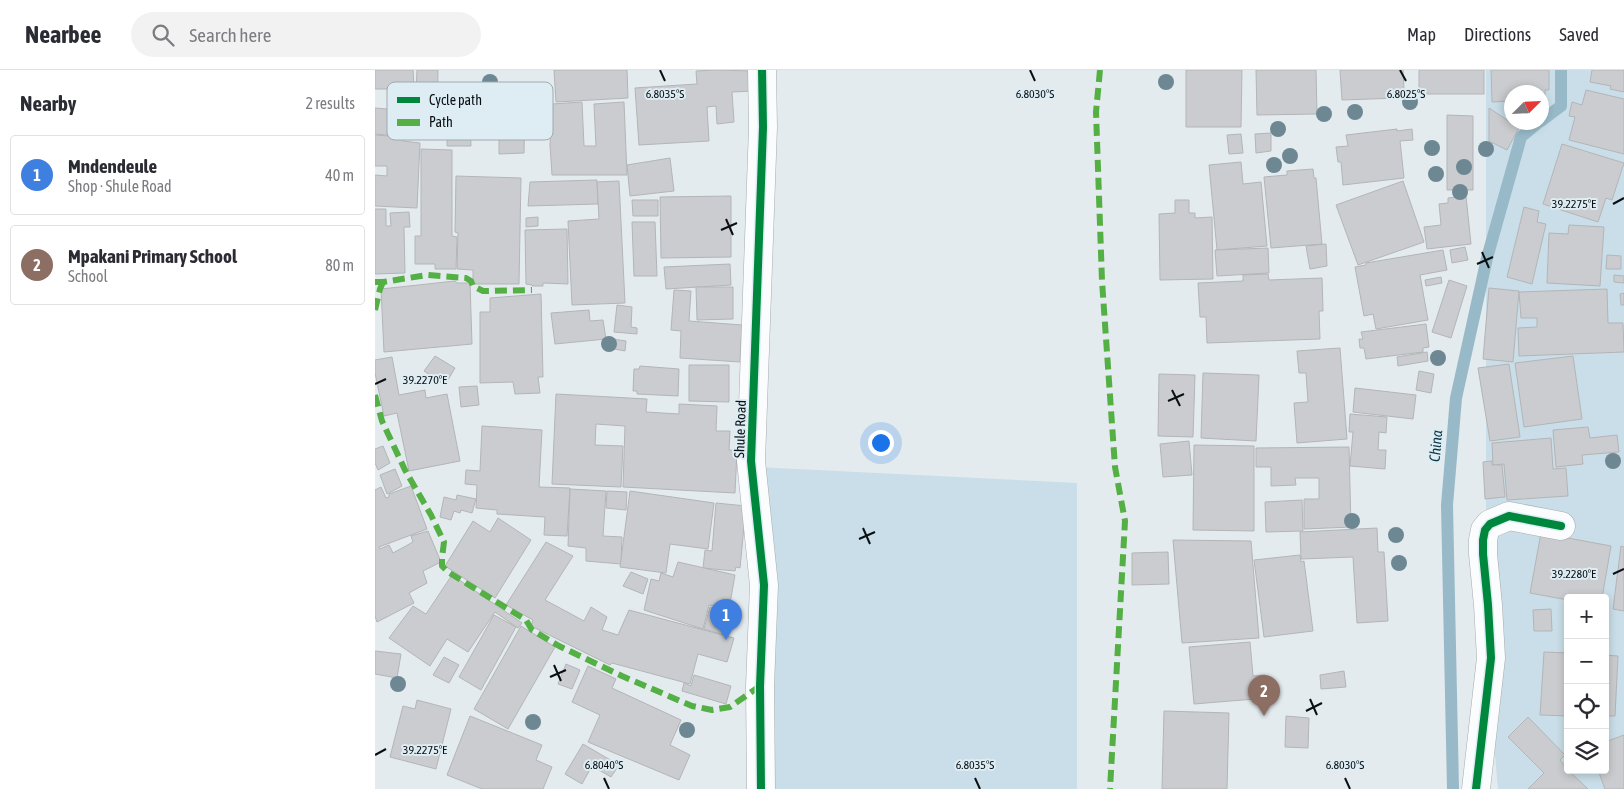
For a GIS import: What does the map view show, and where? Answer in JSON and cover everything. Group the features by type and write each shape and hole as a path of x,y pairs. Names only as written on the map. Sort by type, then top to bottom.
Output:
{"street":[{"name":"Shule Road","path":"761,789 760,686 764,585 751,461 763,127 762,70"},
{"path":"1476,789 1491,658 1483,554 1485,530 1490,524 1509,516 1561,526"}],"shaded area":[{"path":"1486,70 1624,70 1624,789 1498,789 1486,657"},
{"path":"756,467 1077,483 1077,789 761,789"}],"building":[{"path":"375,70 413,70 414,82 387,82 387,89 375,89"},
{"path":"417,70 438,70 438,82 416,82"},
{"path":"554,70 627,70 628,98 556,102"},
{"path":"1186,70 1242,70 1241,127 1186,127"},
{"path":"1256,70 1316,70 1317,114 1257,115"},
{"path":"1340,70 1403,70 1404,90 1399,91 1399,98 1342,100"},
{"path":"1419,70 1484,70 1484,94 1419,94"},
{"path":"1491,70 1549,70 1549,85 1504,85 1504,101 1492,102"},
{"path":"1592,70 1624,70 1624,92 1610,89 1611,86 1590,82"},
{"path":"696,71 753,71 754,91 732,92 734,122 717,124 716,106 707,107 709,141 639,145 635,88 697,84"},
{"path":"1586,90 1624,99 1624,154 1569,140 1575,117 1569,116 1572,102 1582,105"},
{"path":"582,102 584,146 596,146 594,104 624,102 627,175 552,175 550,145 550,140 553,140 553,104"},
{"path":"375,108 387,109 387,135 375,134"},
{"path":"1489,108 1504,118 1504,130 1518,130 1507,150 1489,141"},
{"path":"1447,115 1473,116 1473,190 1447,190"},
{"path":"1397,129 1397,131 1412,129 1413,140 1400,141 1404,178 1343,185 1341,162 1338,162 1336,147 1348,146 1346,135"},
{"path":"1271,133 1271,151 1256,153 1255,134"},
{"path":"1241,134 1243,153 1229,154 1227,135"},
{"path":"375,135 387,136 387,140 420,143 417,208 375,206 375,175 387,176 387,166 375,166"},
{"path":"447,140 471,140 471,146 447,146"},
{"path":"499,140 524,140 524,153 499,154"},
{"path":"1562,144 1624,163 1612,200 1606,198 1598,222 1543,204"},
{"path":"421,149 452,150 452,236 457,237 456,269 435,269 435,264 415,264 415,236 421,236"},
{"path":"670,158 674,191 630,196 627,165"},
{"path":"1241,162 1243,184 1261,182 1267,246 1217,250 1209,165"},
{"path":"1313,169 1314,178 1316,178 1322,244 1271,248 1264,177 1287,175 1287,171"},
{"path":"456,176 521,178 519,284 473,284 473,270 457,269 458,233 455,232"},
{"path":"597,180 598,204 528,206 530,182"},
{"path":"619,181 625,303 572,305 568,221 599,219 597,182"},
{"path":"1403,181 1424,242 1358,265 1336,205"},
{"path":"731,196 731,257 661,258 660,197"},
{"path":"1466,196 1471,244 1427,249 1424,227 1441,225 1439,204 1448,203 1448,198"},
{"path":"632,200 658,200 658,216 633,216"},
{"path":"1175,200 1189,200 1189,213 1195,213 1195,218 1212,217 1213,279 1160,280 1159,214 1175,213"},
{"path":"1524,207 1539,211 1537,222 1546,224 1532,284 1507,277"},
{"path":"375,209 386,209 386,226 391,226 390,213 409,212 410,227 404,227 405,273 375,274"},
{"path":"538,217 538,226 526,227 526,218"},
{"path":"632,222 655,222 657,276 634,276"},
{"path":"1569,225 1604,227 1600,286 1547,283 1549,233 1568,234"},
{"path":"567,229 568,284 543,283 543,286 532,286 526,284 525,230"},
{"path":"1326,244 1327,266 1310,269 1306,246"},
{"path":"1465,247 1468,260 1452,263 1450,250"},
{"path":"1268,248 1269,273 1217,276 1215,250"},
{"path":"1443,250 1447,270 1420,275 1428,320 1376,329 1373,314 1364,316 1355,267 1366,265 1366,263"},
{"path":"1607,255 1621,256 1621,269 1606,269"},
{"path":"730,264 731,285 666,289 664,267"},
{"path":"1268,274 1269,280 1322,278 1323,311 1319,311 1320,339 1207,343 1206,317 1200,317 1198,283 1243,281 1243,275"},
{"path":"1614,275 1624,276 1624,283 1614,282"},
{"path":"1441,277 1442,283 1426,286 1425,280"},
{"path":"1449,280 1467,286 1451,338 1432,332"},
{"path":"455,281 457,283 470,283 472,344 384,352 381,289"},
{"path":"696,287 733,287 733,319 697,320"},
{"path":"1489,288 1519,291 1513,362 1483,359"},
{"path":"1607,289 1608,323 1623,323 1624,352 1519,356 1518,328 1537,327 1537,318 1521,318 1519,292"},
{"path":"674,290 691,291 689,321 742,325 740,362 680,358 681,331 671,330"},
{"path":"1624,293 1624,305 1621,305 1620,294"},
{"path":"541,294 543,377 538,377 540,393 515,394 513,382 480,383 480,312 490,312 490,298"},
{"path":"617,305 632,307 631,327 637,328 637,334 614,332"},
{"path":"589,310 590,321 603,320 606,339 555,344 551,313"},
{"path":"1426,324 1429,347 1423,348 1423,352 1366,359 1364,348 1360,348 1359,339 1363,339 1361,332"},
{"path":"606,338 626,341 625,351 604,347"},
{"path":"1340,348 1347,439 1297,443 1294,403 1308,402 1306,373 1299,373 1297,351"},
{"path":"1427,352 1428,361 1398,366 1397,357"},
{"path":"435,356 455,368 445,385 424,371"},
{"path":"1573,356 1582,419 1524,427 1515,363"},
{"path":"392,357 399,395 425,390 426,398 447,394 460,461 409,471 397,413 384,416 375,373 375,360"},
{"path":"1509,364 1520,437 1490,441 1478,368"},
{"path":"689,365 729,365 729,402 689,401"},
{"path":"640,366 679,369 678,396 637,394 637,391 633,391 634,369 639,369"},
{"path":"1419,371 1434,374 1431,393 1416,390"},
{"path":"1203,373 1259,375 1256,441 1201,438"},
{"path":"1159,374 1195,375 1193,437 1158,436"},
{"path":"477,386 479,405 461,407 459,387"},
{"path":"1355,388 1416,395 1413,419 1353,412"},
{"path":"556,394 647,399 646,412 679,414 679,404 717,406 716,431 730,431 729,450 737,451 735,493 623,487 625,426 596,424 595,445 623,446 621,487 552,484"},
{"path":"1350,414 1387,417 1386,433 1379,432 1378,450 1386,450 1385,469 1350,466 1353,432 1349,432"},
{"path":"482,426 542,430 539,487 570,488 567,536 544,535 545,517 497,514 497,510 476,508 477,485 465,484 466,470 480,471"},
{"path":"1588,427 1590,438 1617,435 1619,452 1582,455 1583,464 1556,467 1553,430"},
{"path":"1551,438 1553,469 1566,468 1568,496 1507,500 1504,464 1493,465 1492,443"},
{"path":"1189,441 1192,475 1163,477 1160,444"},
{"path":"1194,445 1254,446 1254,531 1193,530"},
{"path":"383,446 390,463 378,470 375,463 375,449"},
{"path":"1349,447 1351,527 1304,529 1304,499 1319,499 1319,478 1295,478 1296,485 1271,486 1271,467 1256,467 1256,448"},
{"path":"1492,461 1492,465 1502,465 1505,497 1485,499 1483,462"},
{"path":"395,469 402,486 387,494 380,475"},
{"path":"411,486 427,529 379,547 380,549 389,545 393,553 413,542 411,536 428,531 441,562 423,571 427,583 409,593 414,603 377,622 375,616 375,490 381,487 386,498 389,497 389,494"},
{"path":"570,489 606,491 603,536 622,537 621,564 586,561 586,548 568,546"},
{"path":"607,491 627,492 626,510 606,508"},
{"path":"630,491 714,503 708,549 670,544 666,573 620,567"},
{"path":"457,495 476,499 472,513 461,510 460,513 454,511 451,520 440,517 444,497 456,500"},
{"path":"1302,500 1303,531 1266,532 1265,502"},
{"path":"716,503 746,506 740,568 736,567 735,571 703,568 705,550 712,551"},
{"path":"498,518 531,540 495,598 445,566 473,521 490,532"},
{"path":"1377,528 1378,552 1384,552 1388,621 1357,623 1353,557 1301,559 1300,532"},
{"path":"1541,533 1611,546 1603,594 1564,594 1564,599 1530,593"},
{"path":"1173,540 1251,541 1259,638 1182,643"},
{"path":"546,542 573,556 545,600 584,621 591,607 607,617 602,630 618,635 629,610 734,638 727,662 698,654 690,684 612,663 610,665 531,626 533,620 506,605"},
{"path":"1621,546 1624,547 1624,611 1613,609"},
{"path":"1168,552 1169,584 1132,585 1132,553"},
{"path":"1300,555 1301,562 1304,561 1313,631 1264,637 1254,560"},
{"path":"678,562 735,575 729,609 709,605 703,629 644,610 651,579 659,581 661,573 673,577"},
{"path":"631,572 648,579 643,594 623,586"},
{"path":"452,575 522,623 518,628 495,612 468,652 447,639 430,666 389,638 413,606 426,614"},
{"path":"710,607 730,611 724,635 704,629"},
{"path":"1551,609 1552,631 1534,631 1533,610"},
{"path":"494,615 516,627 481,690 459,677"},
{"path":"521,626 555,647 508,729 474,709"},
{"path":"1250,642 1253,676 1265,675 1267,698 1194,704 1189,647"},
{"path":"375,651 401,654 397,678 375,674"},
{"path":"1544,652 1564,653 1564,716 1540,715"},
{"path":"1609,655 1618,656 1615,716 1609,716"},
{"path":"444,657 459,665 449,683 433,675"},
{"path":"566,664 580,670 572,689 558,684"},
{"path":"588,666 616,679 612,688 681,720 670,745 690,755 679,780 588,742 600,715 572,702"},
{"path":"1344,671 1346,687 1321,689 1320,675"},
{"path":"694,675 731,686 726,704 682,691 684,683 691,686"},
{"path":"417,700 451,709 436,769 390,757 403,706 415,709"},
{"path":"1164,711 1229,713 1227,789 1162,789"},
{"path":"470,716 542,745 536,760 552,767 543,789 482,789 447,775"},
{"path":"1286,716 1309,718 1308,748 1285,747"},
{"path":"1528,717 1564,754 1560,760 1564,765 1564,774 1572,774 1588,789 1528,789 1544,773 1508,737"},
{"path":"1624,735 1624,789 1605,789 1599,774 1609,774 1609,741"},
{"path":"583,744 619,765 611,777 592,766 582,784 565,774"}],"waterway":[{"name":"China","path":"1549,115 1561,106 1561,70"},
{"name":"China","path":"1453,789 1447,505 1456,398 1487,258 1521,137 1529,130"}],"marked path":[{"path":"1100,70 1096,112 1102,281 1115,467 1125,521 1110,789"},
{"path":"375,282 427,275 466,278 471,281 473,286 483,291 532,290"},
{"path":"375,310 383,282"},
{"path":"375,395 382,421 405,470 444,542 442,566 448,572 526,620 532,630 559,646 692,706 712,710 730,707 760,686"}],"cycle path":[{"path":"761,789 760,686 764,585 751,461 763,127 762,70"},
{"path":"1476,789 1491,658 1483,554 1485,530 1490,524 1509,516 1561,526"}],"place":[{"name":"Mndendeule","path":"726,640"},
{"name":"Mpakani Primary School","path":"1264,716"}]}
